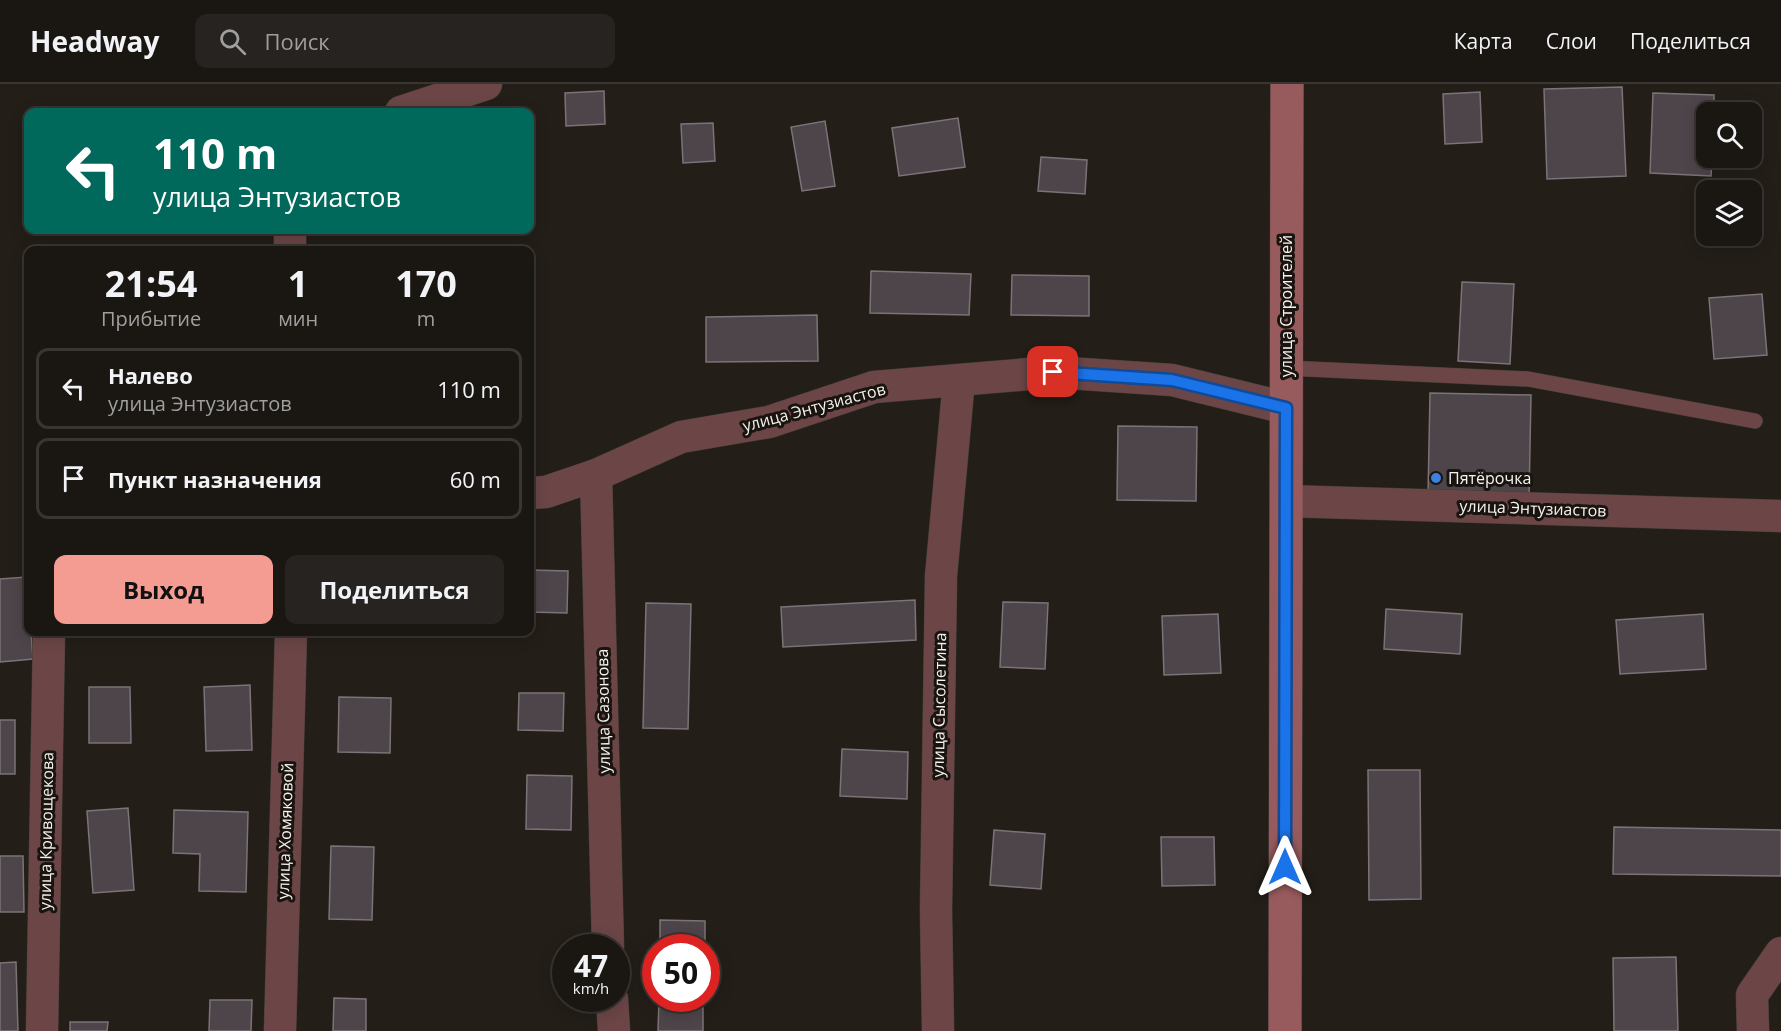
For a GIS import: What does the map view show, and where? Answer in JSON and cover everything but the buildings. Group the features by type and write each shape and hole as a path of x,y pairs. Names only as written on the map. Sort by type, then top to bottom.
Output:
{"main road":[{"name":"улица Строителей","path":"1285,1031 1286,84"}],"street":[{"path":"413,108 486,84"},
{"name":"улица Энтузиастов","path":"534,493 546,492 596,475 681,437 769,422 874,387 1053,372 1172,380 1286,408"},
{"name":"улица Сысолетина","path":"938,1031 936,910 941,576 959,380"},
{"name":"улица Сазонова","path":"596,475 608,934"},
{"name":"улица Энтузиастов","path":"1286,501 1781,516"},
{"name":"улица Кривощекова","path":"42,1031 49,636"},
{"name":"улица Хомяковой","path":"280,1031 291,636"},
{"path":"1753,1031 1752,995 1781,953"},
{"path":"613,1012 614,1031"}],"lane":[{"path":"1286,368 1528,379 1755,422"}],"place":[{"name":"Пятёрочка","path":"1436,478"}],"route":[{"path":"1053,372 1172,380 1286,408 1285,867"}]}
